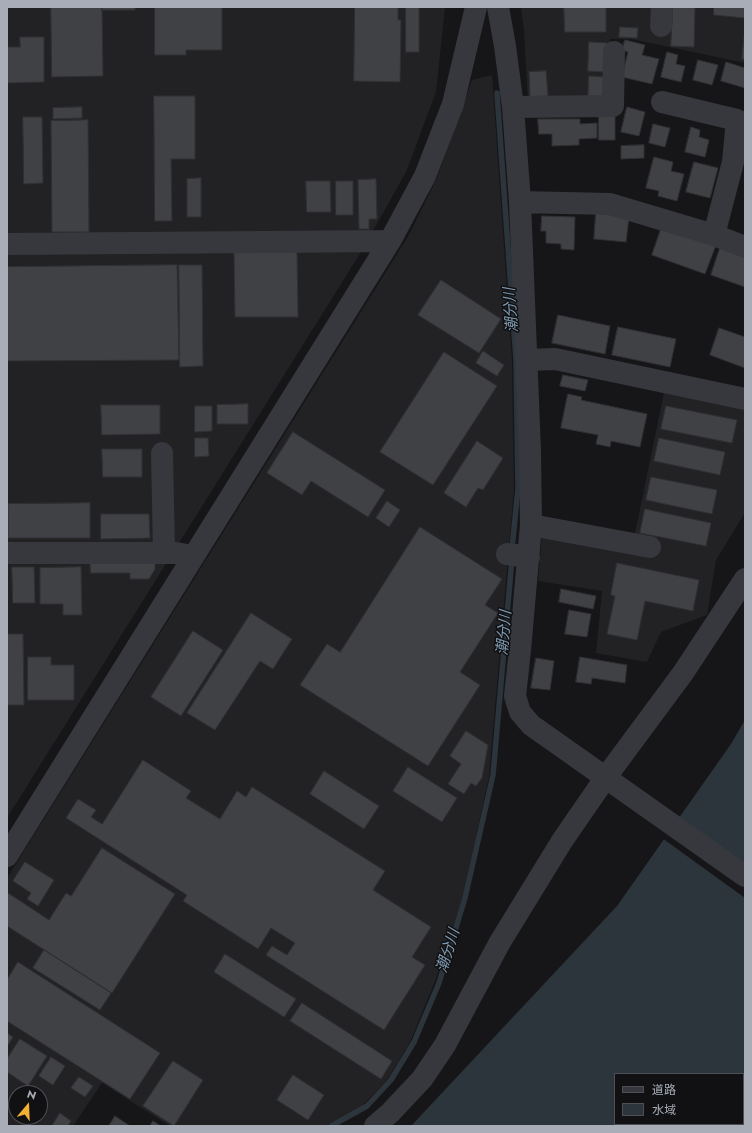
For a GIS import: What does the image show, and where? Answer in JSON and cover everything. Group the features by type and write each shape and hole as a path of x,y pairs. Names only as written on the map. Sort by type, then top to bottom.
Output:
{"street":[{"path":"7,856 390,241 425,176 453,104 476,7"},
{"path":"498,7 513,108 520,202 530,451 531,525 517,555 515,696 520,712 531,725 745,876"},
{"path":"513,108 613,106 614,52"},
{"path":"662,102 737,120 733,162 714,235"},
{"path":"520,202 610,204 714,235 745,246"},
{"path":"7,244 390,241"},
{"path":"527,360 555,359 745,399"},
{"path":"162,453 164,553"},
{"path":"531,525 650,547"},
{"path":"7,553 176,553 193,556"},
{"path":"374,1126 390,1113 422,1079 445,1045 500,942 562,841 612,781 745,579"}],"shaded area":[{"path":"7,7 445,7 436,92 406,172 361,252 7,818"},
{"path":"521,7 745,7 745,63 631,39 610,39 608,104 528,103 524,31"},
{"path":"492,75 512,361 514,489 489,776 463,897 435,981 410,1042 388,1079 363,1105 325,1126 170,1126 102,1083 73,1126 7,1126 7,878 409,235 437,178 472,80"},
{"path":"668,373 745,388 745,513 716,560 707,615 661,632 647,662 596,653 602,591 538,581 543,522 634,538"}],"water":[{"path":"745,720 745,1126 411,1126 617,906 731,744"}],"pier":[{"path":"678,816 745,864 745,898 662,838"}],"building":[{"path":"51,7 102,7 103,76 52,77"},
{"path":"102,7 135,7 135,10 102,10"},
{"path":"155,7 222,7 222,50 186,50 186,55 155,55"},
{"path":"355,7 398,7 398,20 401,20 400,82 354,81"},
{"path":"406,7 419,7 419,52 406,52"},
{"path":"564,7 606,7 606,32 565,32"},
{"path":"673,7 695,7 694,47 671,46"},
{"path":"714,7 745,7 745,18 714,15"},
{"path":"620,27 638,28 637,38 619,37"},
{"path":"745,28 745,59 742,59"},
{"path":"20,37 44,37 44,82 7,83 7,47 20,47"},
{"path":"625,40 645,45 642,55 659,59 652,84 622,77 628,52 622,50"},
{"path":"589,42 607,43 606,72 588,71"},
{"path":"667,52 678,55 676,64 685,66 681,82 661,77"},
{"path":"698,60 718,65 712,85 693,80"},
{"path":"726,62 745,68 745,88 721,81"},
{"path":"546,71 548,96 530,97 529,72"},
{"path":"589,76 606,77 605,99 588,99"},
{"path":"154,96 195,96 195,159 171,159 172,221 155,221"},
{"path":"82,107 82,118 53,119 53,108"},
{"path":"627,107 645,112 639,136 621,132"},
{"path":"599,115 615,115 615,140 599,140"},
{"path":"23,117 42,117 43,183 24,184"},
{"path":"538,119 580,119 580,124 597,123 597,138 579,139 579,145 552,146 552,134 539,134"},
{"path":"88,120 89,232 52,232 51,121"},
{"path":"653,124 670,128 665,147 649,143"},
{"path":"691,127 700,130 699,137 709,140 705,157 685,152"},
{"path":"644,145 644,158 621,159 621,146"},
{"path":"654,157 673,162 671,171 684,174 677,201 658,196 659,191 646,188"},
{"path":"694,162 718,168 710,198 686,192"},
{"path":"201,178 201,217 187,217 187,179"},
{"path":"376,179 377,219 369,219 369,229 359,229 358,180"},
{"path":"306,181 330,181 331,212 307,212"},
{"path":"336,181 353,181 353,215 336,215"},
{"path":"596,213 629,217 626,242 594,239"},
{"path":"542,216 575,217 574,250 561,249 561,244 546,243 546,231 541,231"},
{"path":"662,226 716,245 705,274 652,255"},
{"path":"720,248 745,257 745,287 711,275"},
{"path":"297,252 298,317 235,317 234,253"},
{"path":"177,265 179,360 7,361 7,267"},
{"path":"179,265 202,265 203,366 180,367"},
{"path":"441,280 501,319 479,353 418,315"},
{"path":"558,315 610,326 605,354 552,343"},
{"path":"618,327 676,339 670,367 612,355"},
{"path":"719,328 745,337 745,368 710,355"},
{"path":"483,351 504,365 497,376 476,363"},
{"path":"444,352 497,386 433,485 380,452"},
{"path":"563,375 588,380 585,391 560,386"},
{"path":"568,394 582,397 581,400 647,414 640,447 611,441 610,447 596,444 598,435 561,428"},
{"path":"248,404 248,424 217,424 217,405"},
{"path":"101,405 160,405 160,434 102,435"},
{"path":"195,406 212,406 212,431 195,432"},
{"path":"666,406 737,420 732,443 661,429"},
{"path":"293,432 385,490 368,517 311,481 302,495 267,473"},
{"path":"195,438 208,438 209,456 195,457"},
{"path":"659,438 725,452 720,475 654,461"},
{"path":"477,441 503,458 483,490 478,488 466,507 444,493"},
{"path":"102,449 142,449 142,477 103,477"},
{"path":"651,477 717,490 712,514 646,500"},
{"path":"387,501 400,510 389,527 376,518"},
{"path":"90,503 90,538 8,538 8,504"},
{"path":"645,509 711,523 706,546 640,533"},
{"path":"101,514 149,514 150,538 101,539"},
{"path":"420,527 502,579 485,605 498,613 460,672 480,685 428,766 300,685 327,644 340,652"},
{"path":"90,561 155,561 155,569 149,579 130,579 130,573 91,573"},
{"path":"617,563 699,580 693,611 645,601 637,640 607,634 615,596 611,595"},
{"path":"12,567 34,567 35,603 13,603"},
{"path":"81,567 82,615 63,615 63,604 40,604 40,568"},
{"path":"561,589 596,596 593,609 559,602"},
{"path":"569,610 591,614 587,637 565,634"},
{"path":"251,613 292,639 273,669 260,661 215,730 187,713"},
{"path":"193,631 223,650 181,716 151,697"},
{"path":"7,634 23,634 24,705 7,705"},
{"path":"28,657 51,657 51,665 74,665 74,700 28,700"},
{"path":"580,657 627,665 625,683 592,678 591,684 576,682"},
{"path":"536,658 554,661 550,690 531,688"},
{"path":"466,731 488,745 482,778 476,786 471,783 464,794 448,784 461,764 450,756"},
{"path":"143,760 191,791 186,798 220,819 237,791 246,797 252,787 385,871 373,890 431,927 412,957 425,965 384,1030 266,955 272,946 287,955 295,943 271,928 258,949 183,901 187,895 66,818 78,799 96,810 91,817 102,824"},
{"path":"408,767 457,798 442,822 393,791"},
{"path":"324,771 379,806 364,829 310,794"},
{"path":"102,848 175,894 112,993 7,926 8,893 49,920 66,893 71,896"},
{"path":"25,862 54,880 38,906 27,899 31,893 13,881"},
{"path":"44,950 111,993 100,1010 33,968"},
{"path":"225,954 296,999 284,1017 214,972"},
{"path":"18,962 160,1053 130,1099 7,1021 7,980"},
{"path":"302,1003 392,1061 381,1079 290,1021"},
{"path":"7,1033 13,1037 7,1047"},
{"path":"20,1039 47,1056 29,1085 7,1072 7,1059"},
{"path":"51,1057 65,1066 53,1085 39,1076"},
{"path":"173,1061 203,1080 174,1126 143,1106"},
{"path":"293,1075 324,1095 308,1120 277,1100"},
{"path":"79,1077 93,1086 85,1097 71,1088"},
{"path":"60,1113 71,1121 68,1126 52,1126"},
{"path":"115,1116 130,1126 109,1126"},
{"path":"153,1121 161,1126 150,1126"}],"waterway":[{"name":"潮分川","path":"497,93 516,360 518,488 512,549"},
{"name":"潮分川","path":"331,1126 367,1106 391,1080 414,1042 439,983 465,898 493,775 512,558"}]}
